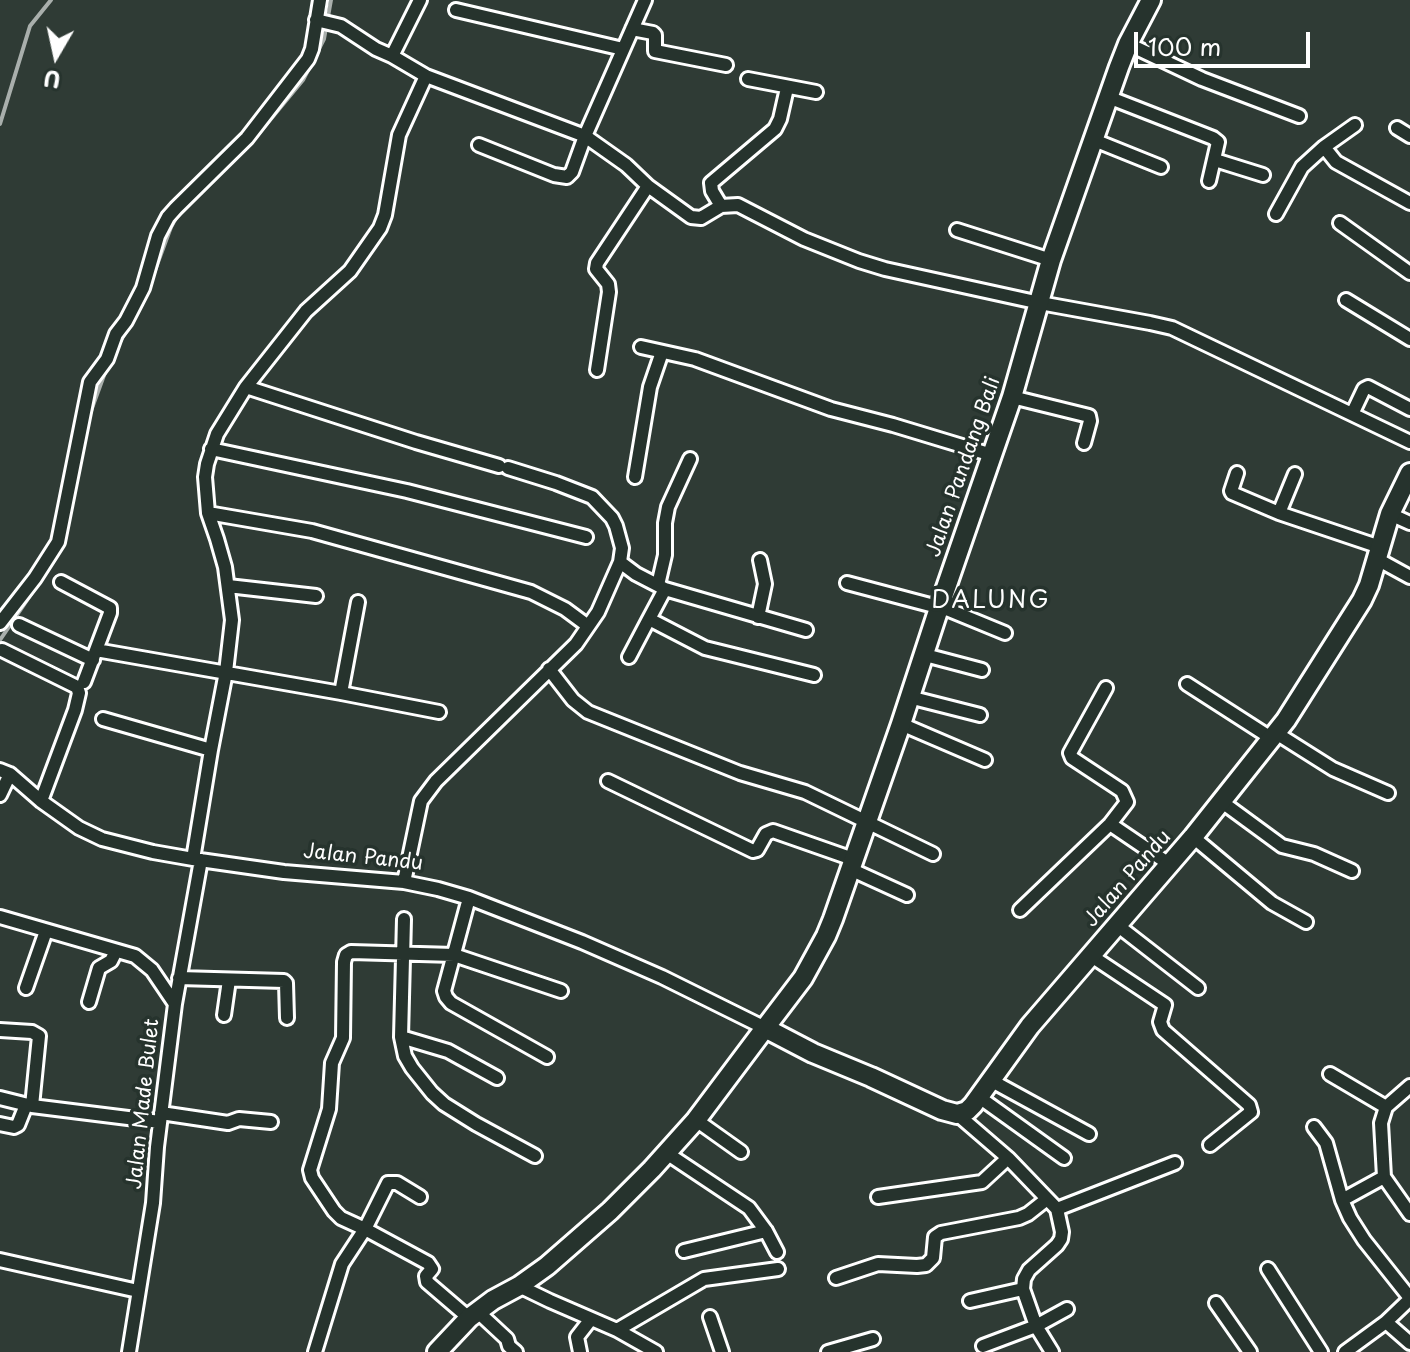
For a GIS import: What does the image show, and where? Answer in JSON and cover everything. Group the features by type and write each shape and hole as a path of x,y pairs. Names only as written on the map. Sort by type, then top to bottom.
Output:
{"main road":[{"name":"Jalan Pandang Bali","path":"437,1352 473,1315 547,1266 610,1211 668,1154 803,978 826,936 1012,397 1051,260 1128,44 1151,0"},
{"name":"Jalan Pandu","path":"764,1030 942,1110 957,1114 967,1111 1030,1026 1193,837 1273,735 1362,600 1390,514 1410,473"}],"street":[{"path":"0,623 58,542 90,382 107,359 116,334 143,288 158,236 171,213 247,138 308,59 320,0"},
{"path":"394,52 420,0"},
{"path":"479,145 554,175 567,177 572,172 632,29 640,2"},
{"path":"456,10 623,49"},
{"path":"317,20 337,24 376,49 394,52 426,76 585,136 691,217 701,218 721,206 738,205 804,239 872,265 1040,303 1150,323 1184,333 1410,442"},
{"path":"632,29 653,33 655,51 726,65"},
{"path":"1128,44 1202,79 1299,116"},
{"name":"Jalan Made Bulet","path":"129,1352 153,1203 175,1004 232,620 228,586 208,513 205,477 211,449 223,421 246,387 294,325 350,271 380,228 399,135 426,76"},
{"path":"748,79 816,92"},
{"path":"721,206 711,183 775,129 787,88"},
{"path":"1108,97 1218,142 1209,181"},
{"path":"1276,214 1297,174 1310,159 1355,125"},
{"path":"1397,128 1410,136"},
{"path":"1094,140 1161,167"},
{"path":"1324,147 1336,162 1410,203"},
{"path":"1215,160 1263,175"},
{"path":"597,370 609,292 608,284 596,269 597,263 648,186"},
{"path":"1340,223 1410,273"},
{"path":"957,230 1051,260"},
{"path":"1346,300 1410,339"},
{"path":"641,347 695,359 831,409 992,455"},
{"path":"635,477 650,387 662,352"},
{"path":"246,387 556,483 592,497 616,526 622,548 620,562 603,602 576,644 436,781 421,801 404,882"},
{"path":"1354,410 1368,387 1410,409"},
{"path":"1012,397 1089,416 1084,443"},
{"path":"211,449 407,491 586,537"},
{"path":"629,657 661,587 668,507 690,459"},
{"path":"1237,473 1232,493 1378,553 1410,577"},
{"path":"1279,513 1295,474"},
{"path":"208,513 312,531 531,592 565,609 588,626"},
{"path":"1390,514 1410,523"},
{"path":"758,617 765,584 760,560"},
{"path":"620,562 661,587 806,630"},
{"path":"61,582 110,608 84,682"},
{"path":"847,583 949,610 1005,633"},
{"path":"228,586 316,596"},
{"path":"341,693 358,602"},
{"path":"649,619 705,648 814,675"},
{"path":"19,625 94,655 226,672 439,712"},
{"path":"2,650 77,687 79,693 41,801"},
{"path":"925,655 982,670"},
{"path":"549,669 573,700 588,712 740,773 795,787 933,854"},
{"path":"1187,684 1333,769 1388,793"},
{"path":"1020,910 1110,824 1125,805 1125,795 1072,758 1070,753 1106,688"},
{"path":"909,697 980,715"},
{"path":"103,719 211,750"},
{"path":"901,724 985,760"},
{"path":"0,795 5,772"},
{"name":"Jalan Pandu","path":"5,772 79,828 102,839 197,860 284,872 404,882 438,889 582,942 651,972 764,1030"},
{"path":"608,781 753,851 758,849 769,831 776,831 852,864 907,895"},
{"path":"1222,802 1282,846 1314,854 1352,871"},
{"path":"1110,824 1169,864"},
{"path":"1193,837 1272,903 1306,922"},
{"path":"469,898 444,991 448,1000 547,1057"},
{"path":"1,919 135,956 147,965 175,1004"},
{"path":"404,919 401,1037 405,1056 444,1104 535,1156"},
{"path":"1117,925 1198,988"},
{"path":"26,988 46,931"},
{"path":"89,1002 99,968 111,961 116,951"},
{"path":"516,1352 507,1339 427,1282 426,1276 432,1269 428,1263 341,1218 314,1182 310,1170 329,1109 332,1063 343,1038 345,957 351,952 454,955 561,991"},
{"path":"1090,955 1165,1005 1160,1022 1163,1030 1249,1105 1251,1112 1210,1145"},
{"path":"179,978 284,981 287,1018"},
{"path":"224,1015 229,980"},
{"path":"0,1030 32,1032 39,1036 29,1106 18,1125 0,1124"},
{"path":"401,1037 448,1051 497,1078"},
{"path":"1330,1074 1386,1107"},
{"path":"992,1081 1089,1134"},
{"path":"1410,1086 1386,1107 1381,1123 1384,1177 1410,1214"},
{"path":"979,1097 1064,1158"},
{"path":"0,1098 29,1106 161,1118 228,1123 239,1119 271,1122"},
{"path":"957,1114 1008,1158 1057,1209 1062,1228 1061,1239 1029,1270 1023,1289 1036,1326 1052,1352"},
{"path":"696,1120 741,1152"},
{"path":"1314,1127 1326,1143 1342,1200 1357,1230 1410,1298 1386,1322 1345,1352"},
{"path":"668,1154 749,1208 777,1252"},
{"path":"878,1197 982,1182 1008,1158"},
{"path":"1057,1209 1175,1163"},
{"path":"1342,1200 1384,1177"},
{"path":"315,1352 342,1264 365,1229 388,1183 397,1183 420,1197"},
{"path":"836,1278 878,1264 926,1265 933,1258 935,1237 941,1233 1019,1218 1047,1199"},
{"path":"684,1251 766,1231"},
{"path":"0,1260 138,1291"},
{"path":"617,1330 704,1279 778,1269"},
{"path":"1268,1269 1321,1352"},
{"path":"519,1286 617,1330 656,1352"},
{"path":"970,1301 1023,1289"},
{"path":"1216,1303 1250,1352"},
{"path":"983,1346 1036,1326 1067,1309"},
{"path":"710,1317 722,1352"},
{"path":"580,1352 577,1337 591,1319"},
{"path":"1386,1322 1410,1343"},
{"path":"828,1352 873,1339"}],"waterway":[{"path":"0,124 30,26 51,0"},
{"path":"151,281 176,218 256,137 303,80 324,39 331,0"},
{"path":"118,345 148,290"},
{"path":"88,419 107,367"},
{"path":"0,640 65,540 74,490"}],"district":[{"name":"DALUNG","path":"991,601"}]}
